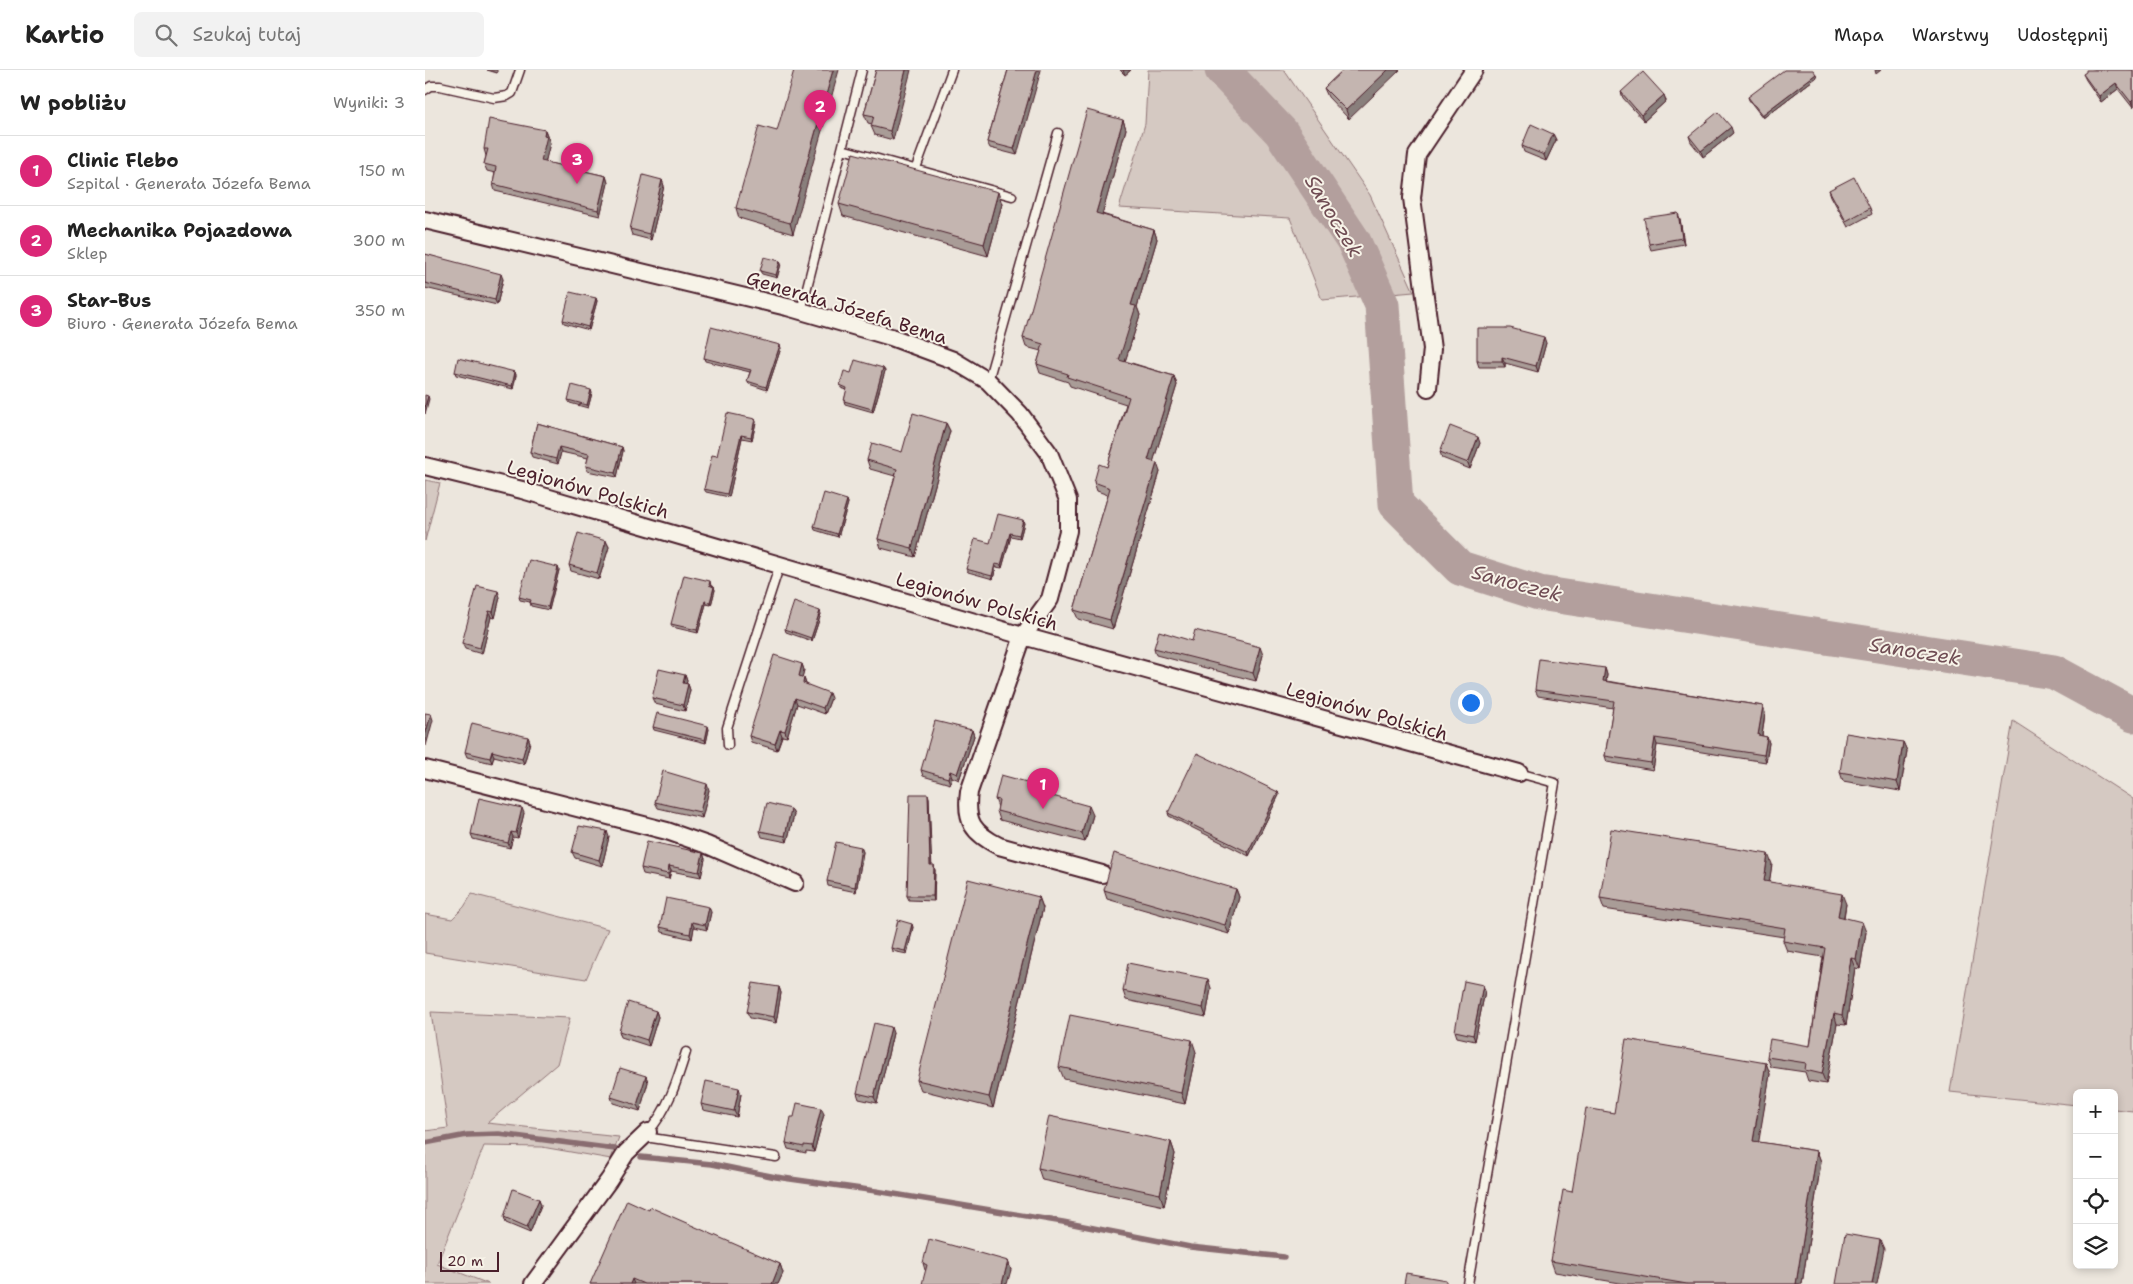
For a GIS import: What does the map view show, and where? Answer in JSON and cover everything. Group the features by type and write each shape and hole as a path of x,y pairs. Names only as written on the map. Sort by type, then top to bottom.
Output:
{"street":[{"path":"1428,388 1432,349 1412,198 1417,155 1474,70"},
{"name":"Generała Józefa Bema","path":"425,220 801,311 891,337 953,360 988,381 1021,414 1049,453 1068,500 1068,531 1050,599 1023,636 969,792 967,806 970,821 980,835 999,846 1102,874"},
{"name":"Legionów Polskich","path":"425,466 522,490 1023,636 1519,774"},
{"path":"425,769 707,844 795,883"},
{"path":"533,1284 609,1180 626,1153 645,1135"}],"lane":[{"path":"425,90 431,86 439,86 501,98 512,93 520,70"},
{"path":"801,311 862,70"},
{"path":"916,168 952,70"},
{"path":"988,381 1057,133"},
{"path":"843,149 1012,196"},
{"path":"727,746 727,728 780,564"},
{"path":"1468,1284 1555,783 1519,774"},
{"path":"645,1135 660,1119 676,1084 686,1052"},
{"path":"645,1135 776,1157"}],"shaded area":[{"path":"1148,70 1284,70 1370,195 1414,292 1322,300 1290,218 1119,208 1145,124"},
{"path":"425,480 440,483 425,541"},
{"path":"2013,721 2133,799 2133,1111 2118,1109 2118,1089 2073,1089 2073,1105 1950,1092"},
{"path":"472,894 608,929 586,979 425,953 425,914 452,919 464,907"},
{"path":"431,1012 570,1018 557,1064 487,1123 619,1137 611,1159 542,1147 484,1146 437,1264 489,1284 425,1284 425,1131 448,1128"}],"building":[{"path":"794,70 833,70 790,223 736,208 759,126 777,131"},
{"path":"876,70 906,70 890,131 871,126 874,116 864,114"},
{"path":"1008,70 1037,70 1014,149 987,142"},
{"path":"1343,70 1388,70 1346,110 1324,88"},
{"path":"1784,70 1813,70 1816,74 1762,115 1748,97"},
{"path":"2086,70 2133,70 2133,100 2131,102 2116,83 2099,96 2083,74"},
{"path":"1643,72 1664,95 1641,115 1621,92"},
{"path":"1087,110 1123,120 1096,213 1154,230 1131,305 1136,306 1119,360 1174,376 1148,460 1157,463 1110,620 1074,610 1110,488 1094,482 1099,464 1107,467 1129,397 1067,377 1068,374 1037,364 1043,344 1023,338"},
{"path":"1718,112 1731,127 1701,151 1689,136"},
{"path":"489,119 545,130 544,135 547,136 541,161 606,176 598,210 493,184 496,167 484,164 488,149 484,149"},
{"path":"1531,124 1553,134 1544,155 1522,146"},
{"path":"853,153 998,192 984,244 839,204"},
{"path":"643,175 662,180 649,234 630,229"},
{"path":"1854,177 1870,208 1846,221 1829,190"},
{"path":"1678,213 1682,238 1649,244 1644,218"},
{"path":"425,254 501,274 495,300 425,283"},
{"path":"764,257 780,261 776,275 760,271"},
{"path":"570,292 596,298 588,327 563,320"},
{"path":"711,327 780,345 766,387 747,381 751,370 704,358"},
{"path":"1477,328 1510,328 1544,337 1536,366 1502,357 1502,361 1477,361"},
{"path":"458,358 515,372 512,386 455,372"},
{"path":"855,360 883,368 872,409 844,401 847,388 840,385 844,371 851,373"},
{"path":"572,385 591,390 587,405 568,400"},
{"path":"425,395 428,396 425,407"},
{"path":"727,413 755,419 751,437 741,435 727,494 704,489 712,455 717,456"},
{"path":"913,413 946,423 912,548 878,539 897,469 867,460 872,443 902,452"},
{"path":"537,423 622,447 615,473 586,466 589,454 559,447 556,459 530,452"},
{"path":"1450,426 1478,437 1468,463 1440,452"},
{"path":"824,493 847,500 837,534 814,527"},
{"path":"998,514 1023,520 1019,535 1010,533 1001,565 995,564 992,576 966,569 975,539 990,543"},
{"path":"578,533 606,541 597,573 569,565"},
{"path":"529,560 558,567 548,607 530,603 531,600 519,597"},
{"path":"684,575 710,581 709,585 714,587 710,602 705,601 697,630 671,624"},
{"path":"477,586 498,591 493,612 489,611 480,648 462,643"},
{"path":"794,602 820,611 811,638 785,629"},
{"path":"1195,630 1260,647 1253,673 1154,648 1159,631 1192,641"},
{"path":"774,655 802,664 799,676 804,678 803,683 829,693 823,708 795,698 785,731 780,730 775,744 749,736"},
{"path":"1539,659 1605,668 1603,681 1763,706 1758,735 1767,737 1764,755 1655,738 1651,763 1605,756 1614,701 1535,690"},
{"path":"659,669 685,675 683,683 688,684 683,705 652,698"},
{"path":"425,713 431,714 425,736"},
{"path":"657,713 708,726 705,740 653,727"},
{"path":"935,721 972,730 957,774 950,771 948,778 921,770"},
{"path":"472,723 528,737 522,759 492,751 490,758 465,752"},
{"path":"1846,733 1903,742 1897,782 1840,772"},
{"path":"1197,753 1278,792 1248,852 1168,813"},
{"path":"663,771 707,784 700,812 655,802"},
{"path":"1001,775 1034,784 1034,791 1089,806 1082,833 997,811 999,800 995,799"},
{"path":"910,794 928,794 930,865 934,865 933,896 907,896"},
{"path":"479,798 522,808 516,833 511,832 508,843 471,834"},
{"path":"767,803 791,809 785,836 760,831"},
{"path":"579,826 607,831 599,860 572,852"},
{"path":"1611,829 1768,854 1764,881 1842,894 1838,916 1862,922 1856,959 1851,958 1842,1015 1834,1013 1822,1074 1805,1070 1806,1063 1767,1057 1770,1039 1810,1046 1825,948 1783,941 1785,928 1600,898"},
{"path":"647,841 703,853 699,872 669,866 668,874 641,868"},
{"path":"836,842 861,847 855,887 827,881"},
{"path":"1114,853 1236,889 1225,925 1104,890"},
{"path":"968,879 1039,897 989,1097 917,1080"},
{"path":"666,898 709,907 705,925 692,922 690,934 660,927"},
{"path":"898,920 912,924 905,951 891,948"},
{"path":"1128,963 1208,979 1203,1008 1123,991"},
{"path":"1464,981 1483,985 1473,1035 1455,1031"},
{"path":"753,983 779,987 774,1017 747,1012"},
{"path":"628,1002 656,1011 647,1040 619,1031"},
{"path":"1070,1015 1192,1040 1181,1093 1059,1067"},
{"path":"874,1023 891,1027 874,1097 857,1093"},
{"path":"1626,1039 1766,1063 1753,1141 1817,1151 1796,1284 1687,1284 1551,1261 1563,1190 1572,1192 1586,1108 1614,1113"},
{"path":"620,1068 646,1076 637,1105 611,1097"},
{"path":"706,1081 739,1088 734,1111 701,1104"},
{"path":"797,1103 821,1108 812,1146 804,1145 804,1147 786,1143 791,1117 794,1117"},
{"path":"1049,1116 1171,1142 1160,1194 1038,1168"},
{"path":"513,1189 539,1199 527,1227 504,1217"},
{"path":"627,1200 649,1210 650,1207 780,1264 772,1284 644,1284 632,1279 630,1284 590,1284"},
{"path":"1845,1234 1880,1240 1872,1284 1836,1284"},
{"path":"929,1239 1008,1261 1002,1284 922,1284 927,1265 923,1263"},
{"path":"1406,1273 1446,1280 1446,1284 1404,1284"}],"waterway":[{"name":"Sanoczek","path":"1222,70 1281,132 1354,242 1382,305 1396,504 1460,568 1539,593 2054,672 2133,715"},
{"path":"425,1143 467,1135 499,1134 615,1149"},
{"path":"641,1157 712,1164 776,1177 876,1191 1063,1222 1190,1247 1284,1257"}],"place":[{"name":"Mechanika Pojazdowa","path":"820,131"},
{"name":"Star-Bus","path":"577,184"},
{"name":"Clinic Flebo","path":"1043,809"}]}
